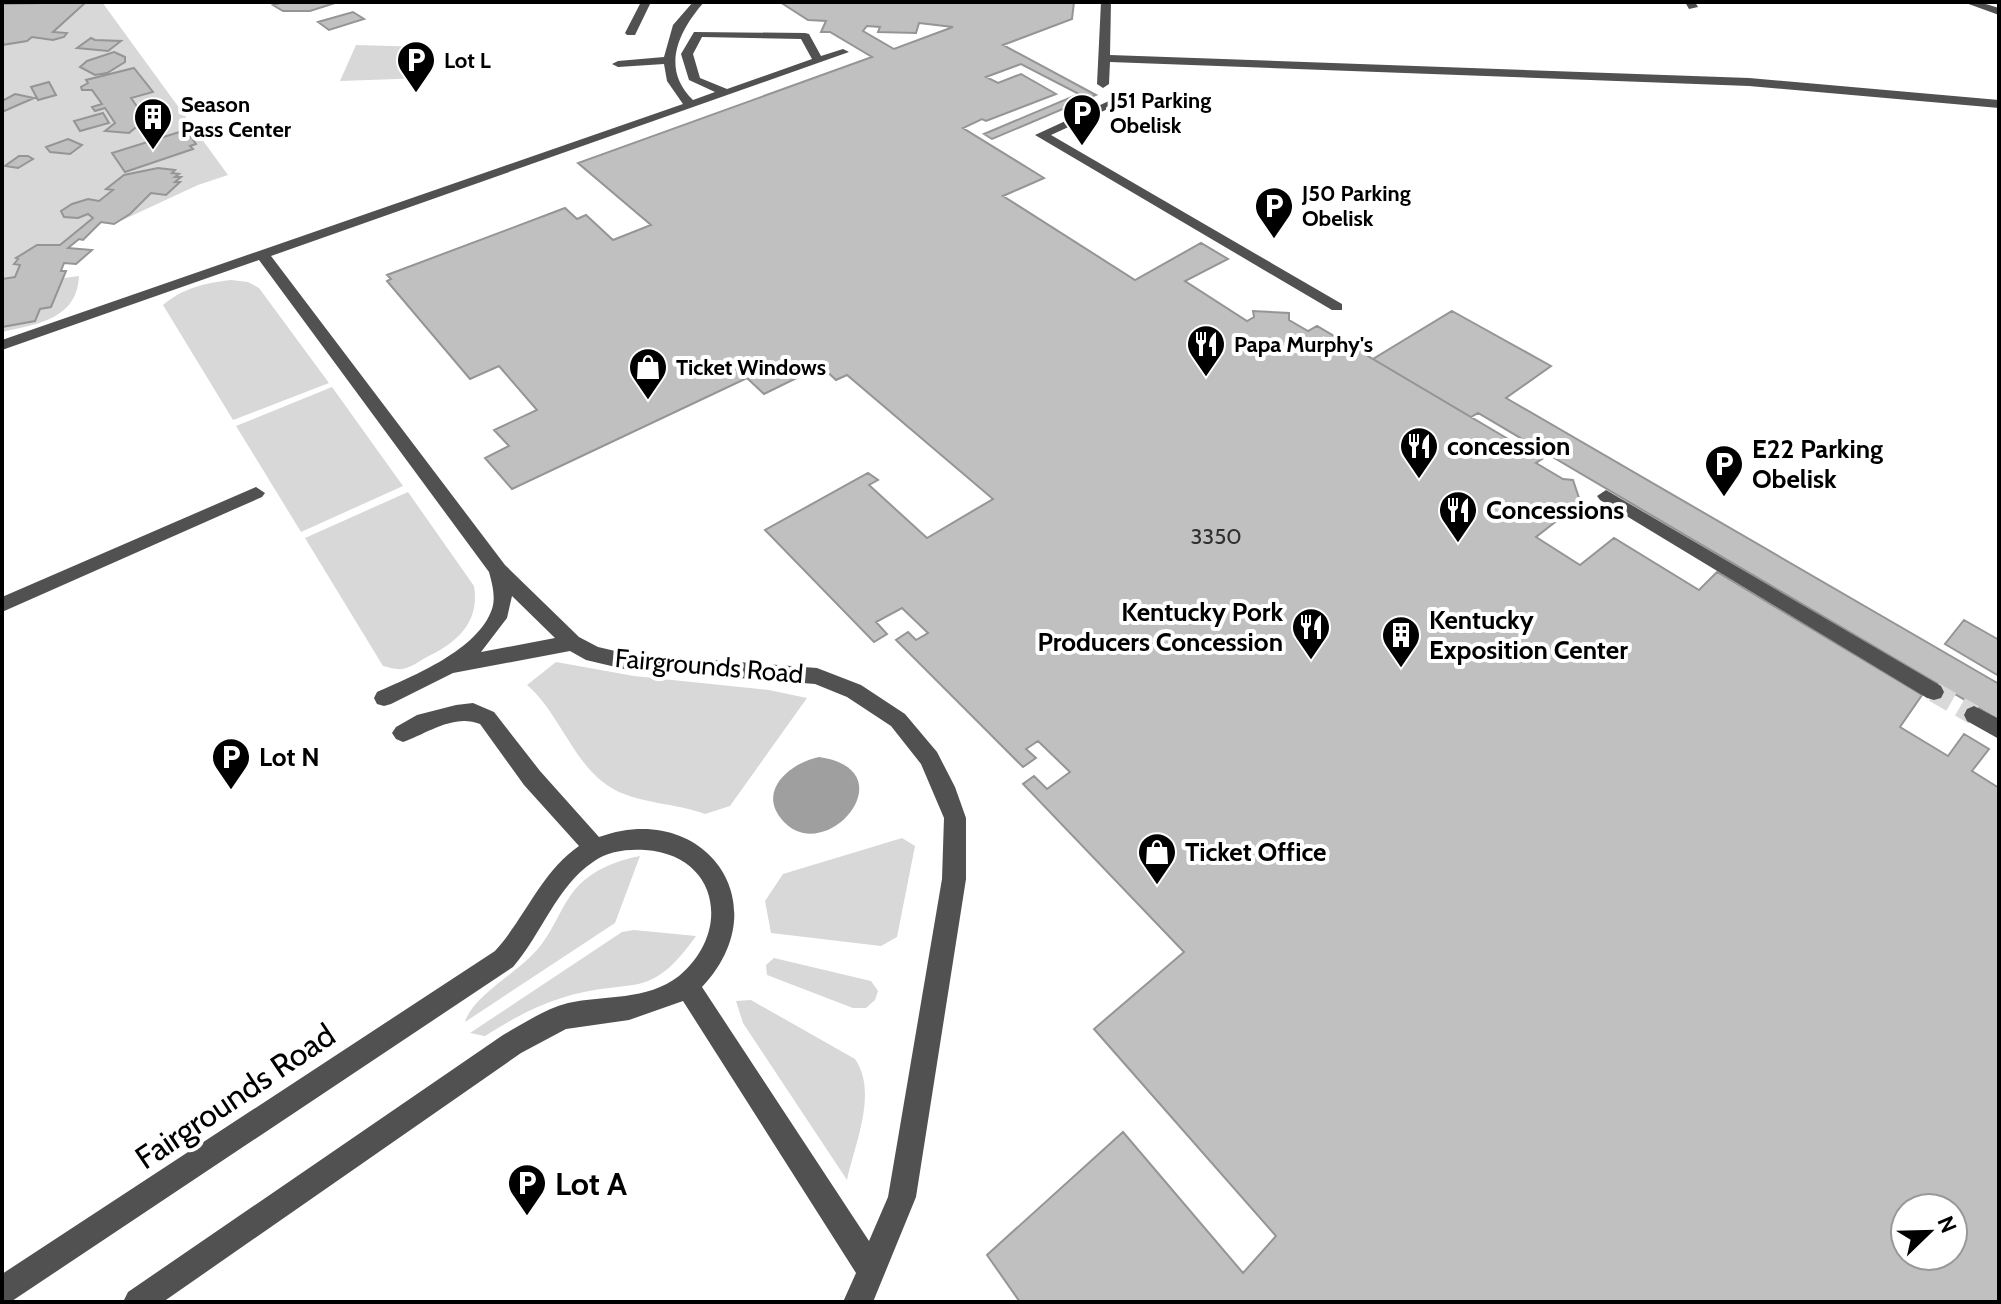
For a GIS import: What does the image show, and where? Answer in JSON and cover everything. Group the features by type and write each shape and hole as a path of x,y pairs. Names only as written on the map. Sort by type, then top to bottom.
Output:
{"street":[{"path":"631,33 646,2"},
{"path":"691,105 680,97 668,60 670,41 699,2"},
{"path":"1103,84 1106,2"},
{"path":"1968,2 1999,12"},
{"path":"727,93 695,80 687,54 698,34 805,36 818,60"},
{"path":"2,345 843,52"},
{"path":"1104,58 1749,82 1999,104"},
{"path":"618,64 668,60"},
{"path":"1128,97 1041,135 1337,307"},
{"name":"Fairgrounds Road","path":"262,254 498,570 572,643 593,654 624,661 817,676 854,691 898,720 929,758 955,818 954,879 902,1197 858,1302"},
{"path":"2,605 256,493"},
{"path":"1606,496 1934,692"},
{"path":"384,698 446,667 478,643 500,612 503,590 498,570"},
{"path":"446,667 572,643"},
{"path":"403,733 424,721 456,714 473,712 487,718 532,778 595,848"},
{"path":"1974,715 1999,730"},
{"name":"Fairgrounds Road","path":"2,1291 504,959 527,933 555,882 595,848 631,838 676,845 709,867 720,891 722,919 713,955 687,985 660,997 610,1011 562,1017 512,1044 138,1302"},
{"path":"687,985 844,1225 872,1274"}],"shaded area":[{"path":"2,2 102,2 228,175 198,185 114,224 101,223 69,248 92,250 76,264 64,264 61,271 66,271 64,278 79,276 77,290 63,311 42,322 2,332"},
{"path":"356,45 427,47 425,78 340,81"},
{"path":"231,280 248,282 259,288 329,383 233,420 163,305 195,287"},
{"path":"332,387 403,486 301,532 236,426"},
{"path":"408,492 474,586 475,599 470,621 456,638 414,665 398,669 383,666 305,538"},
{"path":"556,662 634,676 769,690 807,698 730,806 705,814 625,795 601,780 589,768 539,697 527,685"},
{"path":"819,757 845,765 857,779 858,795 851,812 837,825 819,833 801,832 783,821 776,810 773,799 775,789 797,765"},
{"path":"902,838 915,846 897,937 881,946 771,933 765,901 783,874"},
{"path":"640,856 615,923 465,1022 476,1004 541,945 579,885 607,866"},
{"path":"634,930 696,936 666,971 653,979 568,996 525,1013 485,1036 470,1033 622,932"},
{"path":"774,958 871,981 878,991 875,1000 866,1008 853,1008 767,975 766,965"},
{"path":"751,1000 855,1059 862,1072 865,1087 863,1118 847,1180 743,1023 736,1001"}],"building":[{"path":"86,2 53,32 67,33 64,37 53,40 32,37 27,41 2,45 2,4"},
{"path":"284,2 338,2 310,11 283,11 273,5"},
{"name":"Kentucky Exposition Center","path":"780,2 1074,2 1072,19 1003,45 1096,95 992,139 984,134 1079,94 1021,64 986,77 998,83 1021,74 1056,94 963,128 1044,178 1003,196 1135,280 1201,243 1228,259 1185,281 1247,321 1254,317 1253,311 1289,313 1289,320 1308,331 1317,326 1542,459 1536,463 1563,479 1573,480 1583,510 1572,509 1536,537 1580,565 1614,538 1699,590 1717,572 1922,695 1900,727 1948,756 1964,734 1989,749 1972,771 1999,788 1999,1302 1020,1302 987,1255 1123,1132 1243,1273 1276,1236 1094,1029 1184,952 1023,784 1034,776 1047,789 1070,772 1038,741 1026,749 1036,758 1023,767 896,640 908,632 916,640 928,633 902,608 876,622 887,634 874,642 765,530 868,473 878,480 869,485 927,538 993,499 847,375 836,380 821,366 764,394 747,378 512,489 485,458 509,446 494,430 537,410 499,366 470,379 387,281 391,279 387,275 565,208 577,219 586,215 613,240 651,225 578,163 872,57 830,32 821,32 826,21 808,20","holes":["919,23 953,27 894,49 863,31 867,26 880,27 878,32 916,33"]},
{"path":"353,12 364,19 329,30 318,22"},
{"path":"91,38 121,41 108,51 77,48"},
{"path":"114,52 125,57 125,62 107,73 95,75 80,67 87,61"},
{"path":"134,68 153,92 131,98 146,119 129,133 105,131 115,123 105,108 95,111 92,107 102,104 92,90 82,90 81,87 88,83 86,80"},
{"path":"49,82 56,95 38,100 31,87"},
{"path":"15,94 34,98 2,112 2,101"},
{"path":"103,113 109,123 80,131 74,121"},
{"name":"Season Pass Center","path":"186,130 196,144 190,146 193,149 125,172 112,153"},
{"path":"68,139 82,145 70,154 50,152 46,147"},
{"path":"19,156 33,159 18,168 5,166"},
{"path":"158,168 175,170 172,173 179,174 175,177 181,177 175,182 180,182 166,195 151,193 130,214 114,224 101,222 83,240 79,239 68,248 92,250 76,264 64,263 61,271 66,271 51,307 40,309 35,321 2,327 2,279 15,277 20,265 14,264 16,258 37,245 60,245 93,218 88,214 78,218 64,217 61,211 88,199 99,201 113,190 106,189 124,175"},
{"path":"1452,311 1551,366 1506,398 1999,684 1999,720 1478,413 1471,417 1373,359"},
{"path":"1964,620 1999,640 1999,676 1945,644"}],"tunnel":[{"path":"1934,692 1974,715"}],"place":[{"name":"Lot L","path":"416,94"},
{"name":"J51 Parking Obelisk","path":"1082,147"},
{"name":"Season Pass Center","path":"153,151"},
{"name":"J50 Parking Obelisk","path":"1274,240"},
{"name":"Papa Murphy's","path":"1206,378"},
{"name":"Ticket Windows","path":"648,401"},
{"name":"concession","path":"1419,480"},
{"name":"E22 Parking Obelisk","path":"1724,498"},
{"name":"Concessions","path":"1458,544"},
{"name":"Kentucky Pork Producers Concession","path":"1311,661"},
{"name":"Kentucky Exposition Center","path":"1401,669"},
{"name":"Lot N","path":"231,791"},
{"name":"Ticket Office","path":"1157,886"},
{"name":"Lot A","path":"527,1217"}]}
